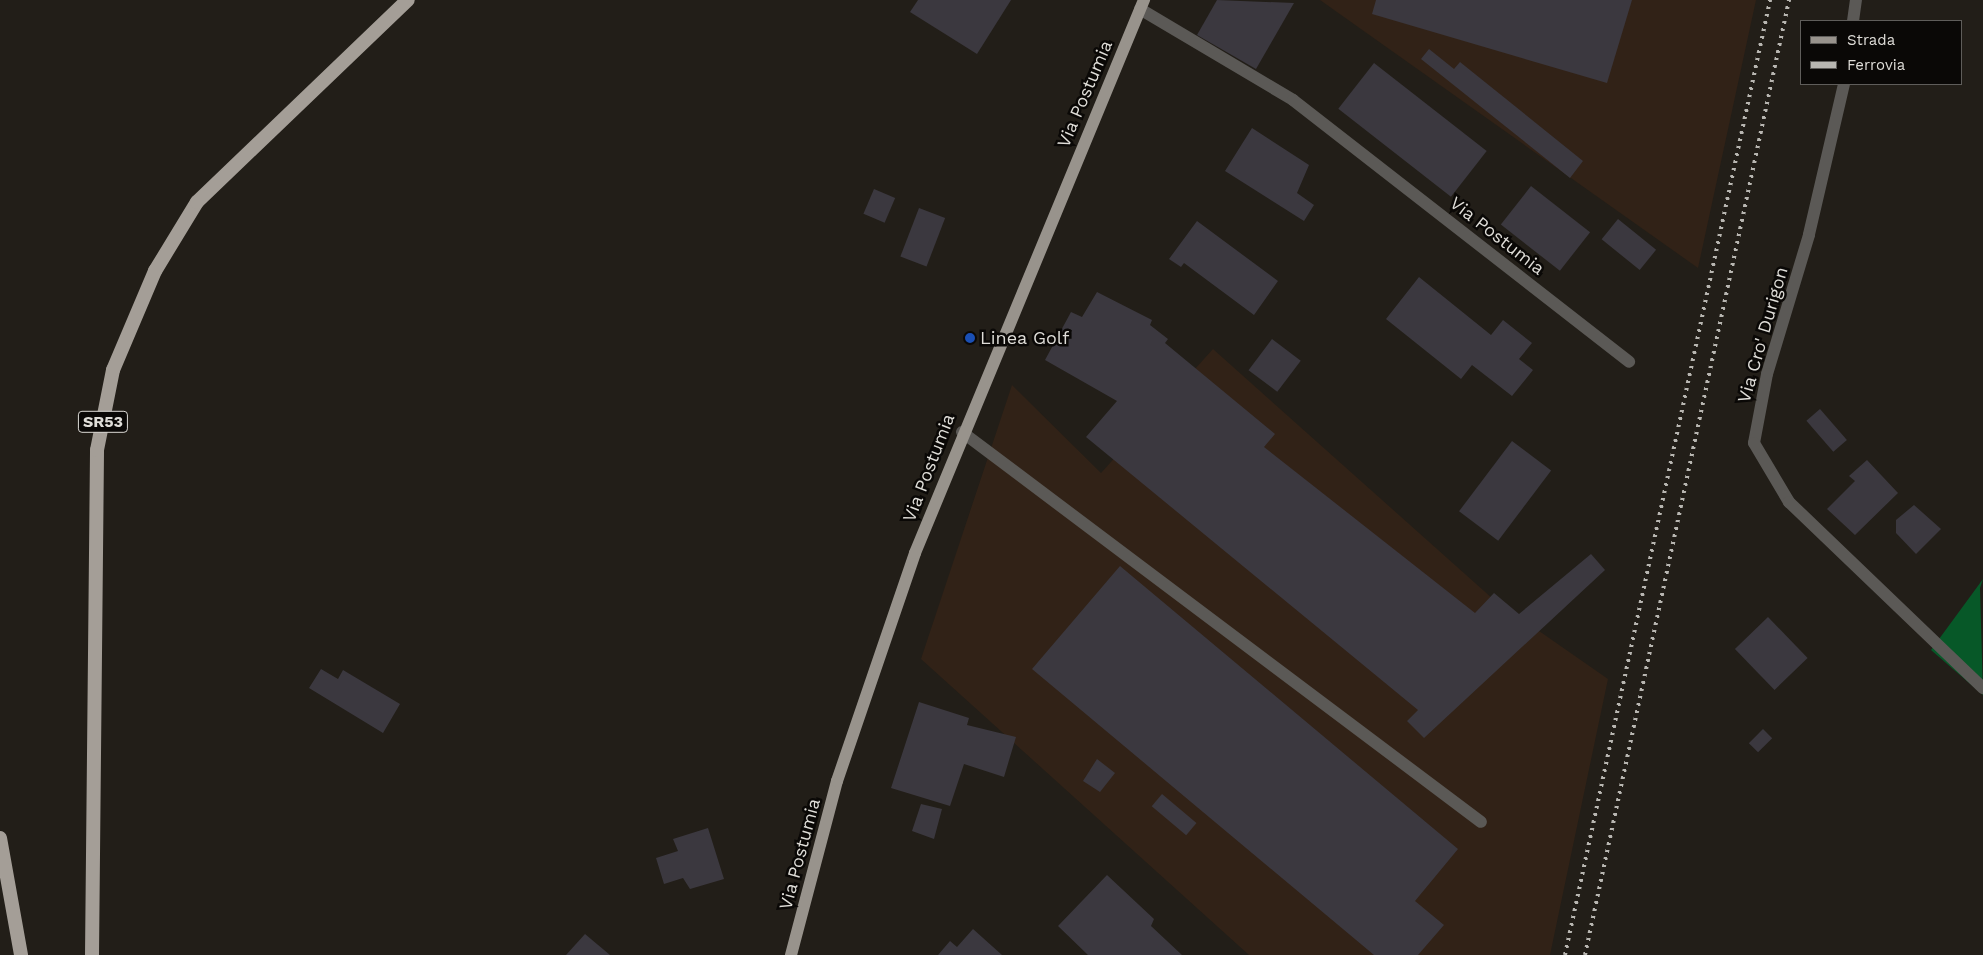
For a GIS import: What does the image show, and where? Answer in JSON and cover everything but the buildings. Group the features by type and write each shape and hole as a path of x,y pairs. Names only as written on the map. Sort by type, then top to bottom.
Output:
{"highway":[{"name":"SR53","path":"92,955 97,450 113,370 155,271 197,202 408,0"},
{"path":"0,838 21,955"}],"main road":[{"name":"Via Postumia","path":"791,955 840,772 962,432 1142,5"}],"street":[{"path":"1853,20 1856,0"},
{"name":"Via Postumia","path":"1142,5 1293,100 1629,362"},
{"name":"Via Cro' Durigon","path":"1844,85 1809,235 1766,374 1754,443 1789,502 1983,688"},
{"path":"962,432 1481,822"}],"shaded area":[{"path":"1320,0 1756,0 1698,268"},
{"path":"1213,349 1493,599 1608,679 1550,955 1249,955 921,659 1012,385 1101,473"}],"green space":[{"path":"1983,579 1980,588 1983,695 1931,650"}],"railway":[{"path":"1565,955 1770,0"},
{"path":"1585,955 1789,0"}],"place":[{"name":"Linea Golf","path":"970,338"}]}
